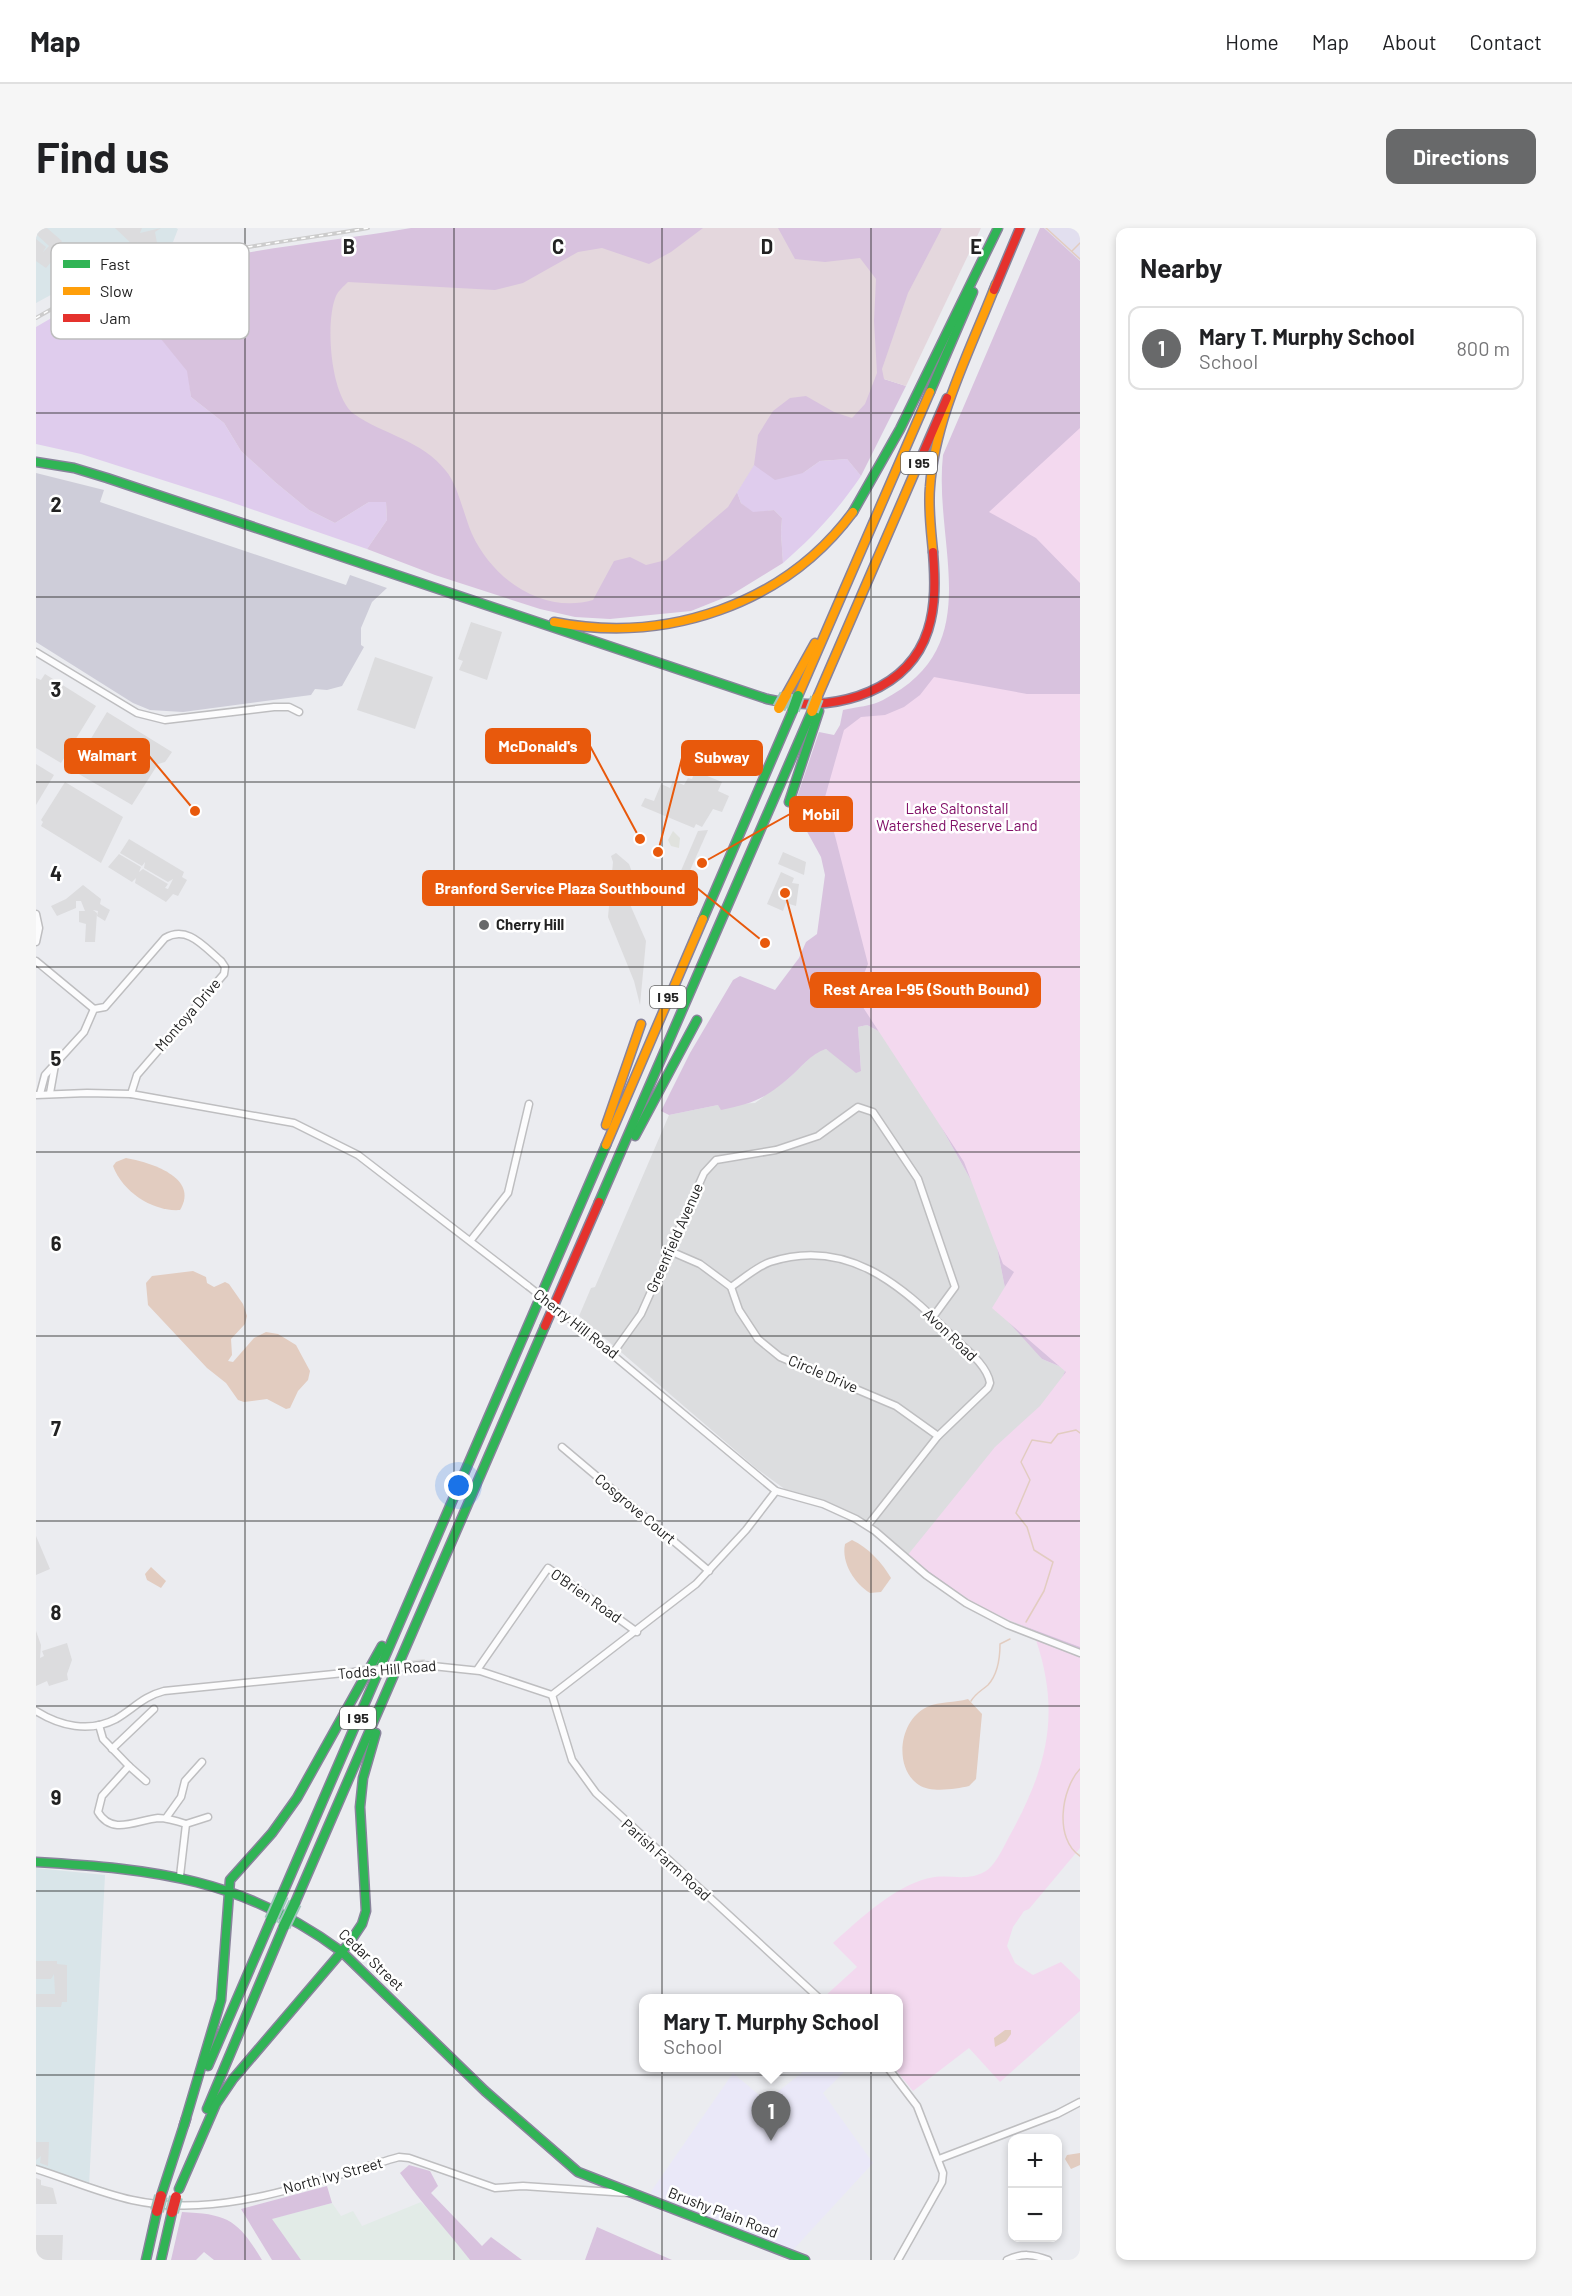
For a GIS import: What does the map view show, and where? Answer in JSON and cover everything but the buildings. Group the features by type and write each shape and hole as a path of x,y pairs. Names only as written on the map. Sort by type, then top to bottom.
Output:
{"main road":[{"path":"36,457 69,462 109,473 561,624 624,628 690,620 745,601 790,576 827,546 852,517 878,475 1000,228"},
{"name":"I 95","path":"146,2260 161,2196 183,2125 1000,228"},
{"name":"I 95","path":"161,2260 172,2212 196,2136 284,1926 821,698 1020,228"},
{"path":"36,462 62,465 107,478 759,697 796,705 837,703 870,694 891,681 914,658 929,628 935,598 928,505 934,462 946,420 996,284"},
{"path":"780,708 834,615"},
{"path":"789,802 815,711"},
{"path":"608,1182 618,1170 697,1020"},
{"path":"544,1285 566,1221 615,1101 641,1024"},
{"path":"183,2125 221,2000 227,1890 233,1873 272,1833 303,1788 384,1641 434,1540"},
{"path":"178,2193 216,2104 233,2079 358,1931 366,1911 360,1807 363,1778 373,1741 423,1610"},
{"name":"Cedar Street","path":"36,1862 99,1865 180,1876 227,1890 301,1921 342,1952 485,2091 578,2172 630,2193"},
{"name":"Brushy Plain Road","path":"630,2193 805,2260"}],"street":[{"path":"36,652 137,713 153,718 165,720 274,707 289,707 299,712"},
{"path":"36,914 39,928 36,942"},
{"name":"Montoya Drive","path":"94,1009 105,1007 165,938 173,934 185,933 193,937 225,967 224,974 137,1075 130,1094"},
{"path":"36,960 94,1009 84,1032 45,1075 38,1095"},
{"path":"50,1093 55,1065"},
{"name":"Cherry Hill Road","path":"38,1095 50,1093 130,1094 294,1123 358,1155 471,1240 613,1353 776,1491 840,1511 868,1525 914,1567 966,1603 1008,1625 1080,1653"},
{"path":"471,1240 508,1193 529,1104"},
{"name":"Greenfield Avenue","path":"613,1353 641,1314 704,1173 716,1160 776,1150 818,1136 858,1107 873,1112 918,1179 955,1287 933,1317"},
{"name":"Circle Drive","path":"670,1251 700,1264 730,1287 739,1310 758,1339 780,1356 896,1406 938,1436"},
{"name":"Avon Road","path":"730,1287 769,1263 810,1256 848,1260 882,1274 933,1317 986,1370 990,1383 938,1436 868,1525"},
{"name":"Cosgrove Court","path":"562,1447 709,1571"},
{"path":"552,1695 637,1632 709,1571 746,1530 776,1491"},
{"name":"O'Brien Road","path":"477,1670 548,1568 637,1632"},
{"name":"Todds Hill Road","path":"36,1711 62,1724 99,1725 115,1719 150,1695 164,1691 423,1665 477,1670 552,1695"},
{"name":"Parish Farm Road","path":"552,1695 572,1760 596,1793 815,1994"},
{"path":"112,1749 154,1709"},
{"path":"99,1725 103,1739 146,1781"},
{"path":"166,1818 176,1806 185,1781 202,1762"},
{"path":"129,1766 102,1796 98,1804 102,1818 119,1826 166,1818 186,1824 208,1817"},
{"path":"180,1876 186,1824"},
{"path":"892,2072 917,2106 943,2173 942,2182 898,2260"},
{"path":"939,2159 1057,2114 1080,2102"},
{"name":"North Ivy Street","path":"36,2169 132,2200 180,2205 231,2204 399,2157 409,2158 495,2188 523,2186 630,2193"},
{"path":"1007,2260 1020,2254 1037,2255 1048,2260"}],"shaded area":[{"path":"36,228 178,229 173,242 170,243 51,243 51,295 36,303"},
{"path":"36,228 47,228 62,241 51,243 51,262 46,268 36,261 36,239 46,247 43,252 49,246 36,234"},
{"path":"115,228 142,228 140,233 161,228 155,232 157,243 131,243"},
{"path":"703,228 778,228 795,259 825,262 860,258 876,279 874,321 877,373 865,404 852,418 834,412 806,396 790,398 773,411 758,435 754,465 728,507 666,560 646,565 630,557 614,561 593,600 574,603 556,602 522,590 506,579 481,551 472,534 454,484 446,471 426,452 354,414 346,405 335,375 332,358 331,322 336,296 348,282 495,290 523,283 578,252 602,248 649,264 671,252"},
{"path":"942,228 981,228 906,386 884,379 882,369 908,293"},
{"path":"1044,228 1080,228 1080,261"},
{"path":"51,318 51,339 161,339 188,371 191,397 224,423 241,451 309,510 335,523 369,502 386,502 387,520 367,549 81,454 36,444 36,327"},
{"path":"847,459 861,476 825,522 783,563 782,518 774,510 753,513 741,503 737,492 754,465 803,473 820,461"},
{"path":"36,473 104,490 100,502 346,585 350,575 387,588 372,602 361,628 361,645 364,647 342,686 327,690 315,689 311,695 183,712 150,710 133,703 36,642"},
{"path":"471,622 502,632 487,680 459,670 463,661 458,659"},
{"path":"375,657 433,677 415,729 357,710"},
{"path":"45,674 96,706 61,763 36,748 36,678 41,680"},
{"path":"107,712 172,752 165,762 158,764 132,805 72,770"},
{"path":"36,764 54,775 36,805"},
{"path":"695,771 722,782 718,791 729,796 722,812 713,809 702,827 696,824 694,828 641,806 645,798 654,801 661,784 670,788 673,781 684,785 688,778 692,779"},
{"path":"65,782 123,817 101,863 41,826 43,822 41,820"},
{"path":"708,830 680,893 671,894 698,831"},
{"path":"673,831 680,838 679,848 671,846 668,840"},
{"path":"129,839 184,872 182,877 187,880 178,896 173,894 166,902 135,883 136,878 132,882 108,867 119,854 141,867 139,872 143,869 168,884 165,888 168,889 173,879 168,882 144,868 145,862 142,866 120,853"},
{"path":"783,852 806,862 804,875 778,864"},
{"path":"616,853 629,864 639,891 647,902 645,905 625,893 646,941 640,1005 634,981 608,917 613,862 611,856"},
{"path":"781,872 794,878 792,883 799,884 796,906 786,903 783,911 767,904"},
{"path":"83,885 101,899 100,904 110,910 105,921 97,916 98,911 93,910 97,913 95,942 85,942 86,924 79,922 79,911 85,911 81,901 76,901 76,908 57,916 51,906 66,899"},
{"path":"867,1025 882,1033 920,1089 982,1200 995,1237 1005,1288 1031,1344 1042,1359 1066,1369 1045,1416 909,1557 858,1516 786,1490 757,1469 579,1316 591,1288 595,1287 669,1115 718,1105 755,1103 789,1078 816,1052 826,1049 861,1070 858,1027"},
{"path":"126,1158 147,1163 169,1173 178,1180 183,1189 184,1198 180,1210 160,1208 150,1204 140,1199 124,1185 113,1166 116,1162"},
{"path":"193,1271 206,1277 207,1283 214,1287 225,1282 229,1284 243,1304 247,1316 245,1324 231,1339 232,1355 228,1361 233,1362 254,1338 266,1332 278,1334 296,1345 310,1371 308,1380 298,1391 290,1408 286,1409 267,1399 244,1402 238,1400 226,1383 207,1368 148,1305 146,1283 152,1276"},
{"path":"36,1536 50,1569 36,1575"},
{"path":"852,1540 874,1556 891,1578 881,1592 870,1593 854,1579 850,1572 844,1551 845,1544"},
{"path":"151,1567 166,1581 161,1588 147,1580 145,1574"},
{"path":"36,1631 41,1645 40,1658 44,1656 42,1651 67,1643 72,1660 67,1674 68,1680 49,1686 47,1681 36,1686"},
{"path":"968,1699 982,1714 976,1779 969,1786 951,1789 937,1790 919,1785 905,1767 903,1756 905,1733 910,1722 927,1707"},
{"path":"36,1868 105,1875 89,2186 36,2169"},
{"path":"36,1961 57,1961 57,1964 67,1965 67,2002 62,2002 61,2007 36,2007 36,1994 55,1994 54,1974 51,1979 36,1979"},
{"path":"1005,2030 1011,2030 1011,2034 1006,2041 995,2047 994,2038"},
{"path":"803,2072 844,2072 823,2093 873,2163 792,2251 650,2193 733,2073 766,2101"},
{"path":"36,2142 49,2142 48,2166 40,2163 41,2156 36,2160"},
{"path":"1080,2153 1080,2165 1071,2169 1065,2159 1067,2155"},
{"path":"36,2178 41,2180 41,2185 53,2188 57,2204 36,2204"},
{"path":"421,2202 441,2222 470,2260 301,2260 271,2219 332,2203 341,2216 353,2211 362,2226"},
{"path":"36,2235 63,2235 62,2260 36,2260"}],"green space":[{"path":"411,228 942,228 884,379 906,386 861,476 847,459 820,461 803,473 775,480 754,465 737,492 741,503 753,512 774,510 782,518 783,563 731,595 691,611 610,619 575,617 540,609 435,575 367,549 387,520 386,502 369,502 335,523 309,510 241,451 224,423 191,397 187,371 161,339 249,339 249,252"},
{"name":"Lake Saltonstall Watershed Reserve Land","path":"1040,228 1044,228 1080,261 1080,1649 1034,1631 970,1599 929,1573 909,1557 1045,1416 1066,1369 1042,1359 996,1308 1005,1288 995,1237 982,1200 920,1089 882,1033 867,1025 858,1027 861,1071 856,1073 826,1049 810,1058 772,1091 750,1103 721,1110 718,1105 669,1115 661,1111 690,1053 733,980 740,976 775,990 799,958 806,942 817,934 825,875 821,857 799,817 796,800 819,732 834,735 840,725 843,710 883,700 916,678 936,652 946,623 949,591 942,489 943,455"},
{"path":"1080,428 1080,583 1036,538 989,512"},
{"name":"Lake Saltonstall Watershed Reserve Land","path":"934,677 1027,694 1080,694 1080,1647 1011,1621 975,1604 907,1556 995,1447 1040,1406 1066,1372 992,1308 1014,1272 1003,1264 964,1162 855,995 868,964 825,797 844,730 861,717 885,715 904,707 920,695"},
{"path":"1036,1640 1080,1657 1080,1848 1029,1909 1024,1911 1013,1927 1007,1946 1015,1963 1033,1975 1061,1962 1080,1980 1080,2011 1000,2082 969,2048 913,2091 897,2072 903,2072 903,1994 827,1994 857,1967 833,1943 880,1903 907,1886 935,1877 978,1875 995,1861 1023,1810 1041,1763 1049,1717 1044,1667"},
{"path":"409,2165 430,2171 438,2186 431,2193 482,2246 491,2237 522,2260 470,2260 400,2173"},
{"path":"327,2186 332,2203 272,2219 301,2260 272,2260 241,2209"},
{"path":"182,2212 211,2215 230,2222 246,2236 262,2260 214,2260 204,2252 196,2260 171,2260"},
{"path":"597,2227 672,2260 585,2260"}],"pier":[{"path":"425,1659 421,1669 352,1677 357,1666"}],"waterway":[{"path":"1046,228 1080,259"},
{"path":"1072,251 1080,243"},
{"path":"1026,1622 1044,1591 1053,1562 1034,1550 1027,1527 1016,1513 1030,1480 1021,1462 1032,1440 1051,1443 1058,1434 1076,1430 1080,1433"},
{"path":"971,1701 991,1681 998,1666 1000,1644 1010,1639"},
{"path":"1080,1769 1068,1789 1063,1814 1066,1838 1080,1856"}],"railway":[{"path":"249,247 368,228"},
{"path":"36,318 51,310"}],"traffic: fast":[{"path":"853,512 900,429 998,228"},
{"path":"930,392 973,292"},
{"path":"36,462 74,468 107,478 767,699 782,702"},
{"path":"793,710 798,696"},
{"path":"703,919 793,710"},
{"path":"599,1202 812,711"},
{"path":"789,802 819,711"},
{"path":"635,1136 697,1020"},
{"path":"282,1895 606,1145"},
{"path":"295,1903 545,1326"},
{"path":"184,2125 221,2000 230,1880 272,1833 297,1798 382,1646"},
{"path":"179,2189 216,2104 233,2079 350,1942 362,1924 366,1911 360,1807 363,1778 376,1733"},
{"path":"36,1862 120,1869 197,1882 270,1908 306,1927 342,1952"},
{"path":"271,1920 282,1895"},
{"path":"284,1926 295,1903"},
{"path":"208,2066 271,1920"},
{"path":"207,2109 284,1926"},
{"path":"342,1952 485,2091 578,2172 805,2260"},
{"path":"161,2196 186,2119"},
{"path":"146,2260 157,2211"},
{"path":"161,2260 172,2212"}],"traffic: slow":[{"path":"933,552 929,495 939,435 946,409 996,284"},
{"path":"798,696 930,392"},
{"path":"817,698 917,467"},
{"path":"554,622 596,627 638,627 680,621 720,610 758,593 793,572 825,544 853,512"},
{"path":"786,695 815,643"},
{"path":"779,708 786,695"},
{"path":"812,711 817,698"},
{"path":"606,1145 703,919"},
{"path":"606,1125 641,1024"}],"traffic: jam":[{"path":"994,290 1020,228"},
{"path":"917,467 947,398"},
{"path":"782,702 804,704 848,699 888,682 905,668 919,651 931,621 934,591 933,552"},
{"path":"545,1326 599,1202"},
{"path":"157,2211 161,2196"},
{"path":"172,2212 176,2197"}],"place":[{"name":"Walmart","path":"195,811"},
{"name":"McDonald's","path":"640,839"},
{"name":"Subway","path":"658,852"},
{"name":"Mobil","path":"702,863"},
{"name":"Rest Area I-95 (South Bound)","path":"785,893"},
{"name":"Cherry Hill","path":"484,925"},
{"name":"Branford Service Plaza Southbound","path":"765,943"},
{"name":"Mary T. Murphy School","path":"771,2141"}]}
